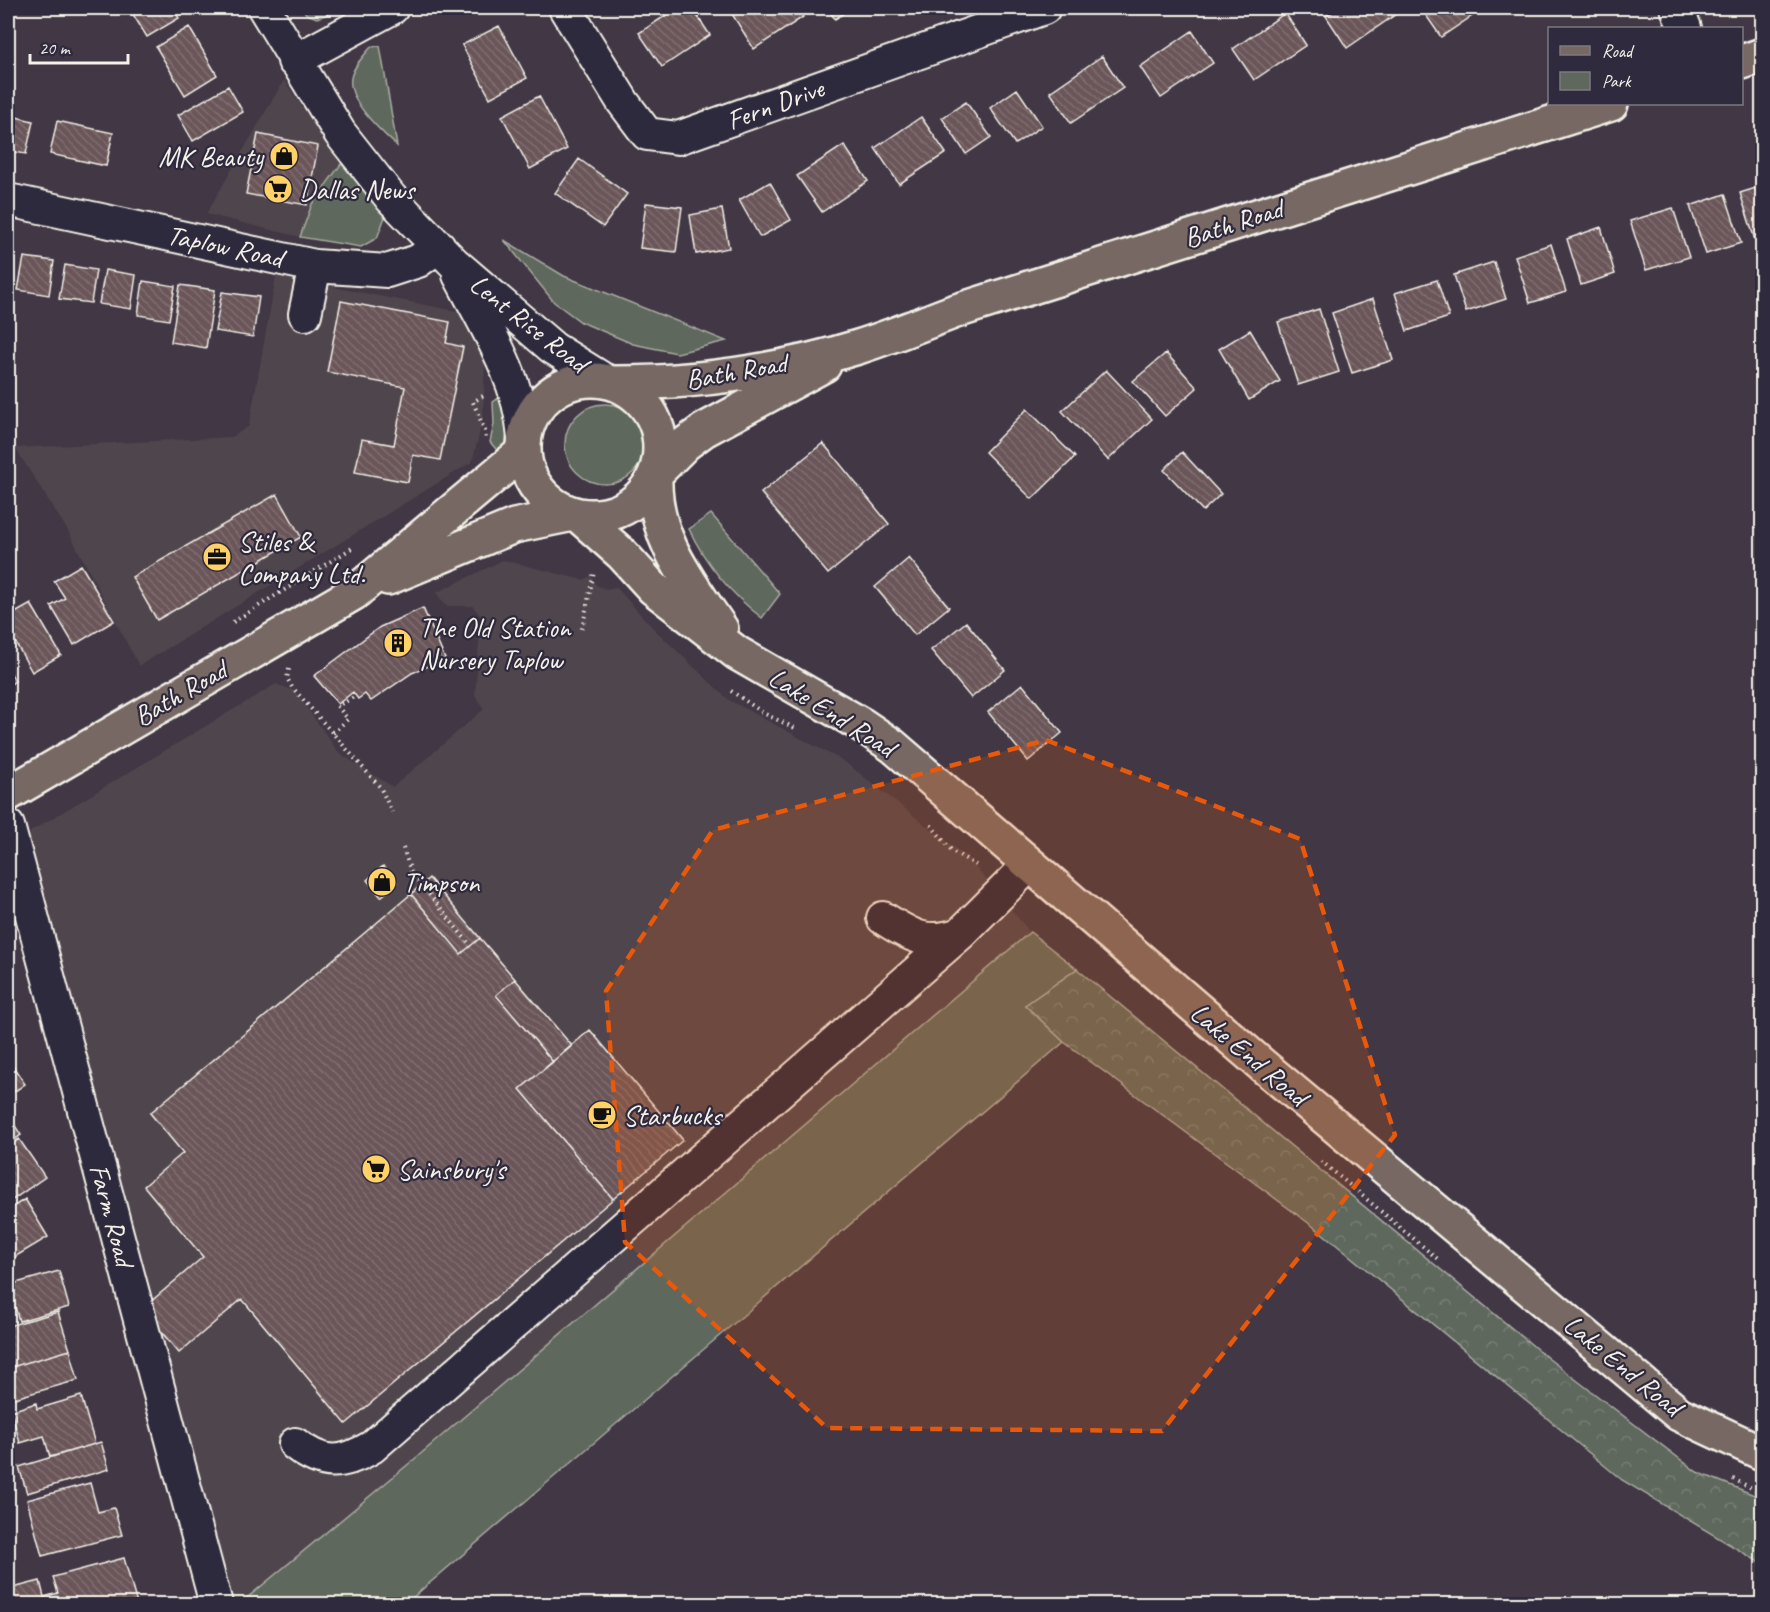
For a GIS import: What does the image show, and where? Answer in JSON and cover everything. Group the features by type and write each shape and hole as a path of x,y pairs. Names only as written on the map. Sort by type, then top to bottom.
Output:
{"main road":[{"path":"1743,62 1762,55"},
{"name":"Bath Road","path":"610,382 703,378 754,370 857,347 953,312 1608,105"},
{"name":"Bath Road","path":"656,474 685,444 704,430 857,347"},
{"path":"584,380 610,382 630,391 643,402 654,418 660,437 660,459 656,474 642,496 623,510 602,517 576,515 553,505 537,490 528,472 524,445 537,408 550,394 565,385 584,380"},
{"name":"Bath Road","path":"354,593 524,445"},
{"name":"Lake End Road","path":"656,474 656,510 667,545 737,653"},
{"name":"Bath Road","path":"8,794 354,593 514,526 576,515"},
{"name":"Lake End Road","path":"576,515 622,554 652,588 737,653 862,725 893,746 1262,1065 1679,1414 1762,1453"}],"street":[{"name":"Lent Rise Road","path":"264,8 294,62 340,133 391,198 446,255 553,348 610,382"},
{"name":"Fern Drive","path":"565,8 623,102 647,134 678,138 1044,8"},
{"path":"1677,8 1685,27"},
{"path":"294,62 388,9"},
{"name":"Taplow Road","path":"8,200 315,266 369,272 387,271 446,255"},
{"name":"Lent Rise Road","path":"446,255 511,377 519,402 524,445"},
{"path":"304,314 315,266"},
{"name":"Farm Road","path":"8,826 216,1605"},
{"path":"295,1444 309,1455 339,1461 354,1458 372,1447 960,934 1029,865"},
{"path":"883,918 909,934 927,941 960,934"}],"path":[{"path":"582,629 596,563"},
{"path":"289,667 287,678 292,687 381,787 392,812"},
{"path":"726,686 765,714 802,731"},
{"path":"333,733 348,719 337,706 356,696"},
{"path":"925,818 952,851 977,865 1006,888"},
{"path":"404,848 411,872 471,946"}],"highlighted area":[{"path":"1046,740 1300,839 1395,1135 1162,1431 827,1428 625,1242 606,991 713,830"}],"shaded area":[{"path":"284,80 341,164 312,204 300,237 206,214"},
{"path":"276,276 462,312 485,359 483,420 472,462 139,666 68,531 15,448 232,437 249,426"},
{"path":"503,560 583,580 591,576 596,585 606,589 616,587 653,628 729,700 845,762 968,858 1030,932 417,1457 240,1604 233,1604 28,840 31,831 276,684 295,691 339,753 393,787 484,709 475,695 481,617 473,606 446,606 436,593"}],"green space":[{"path":"303,8 345,8 317,18 306,14"},
{"path":"380,46 397,146 367,115 354,96 351,87 352,74 359,61 371,47"},
{"path":"341,164 356,177 385,217 377,238 361,247 300,237 312,204"},
{"path":"504,240 564,276 726,341 677,353 633,344 581,322 554,302"},
{"path":"511,389 514,435 501,455 490,442 494,424 493,402"},
{"path":"597,404 613,404 634,415 645,436 645,452 634,473 613,484 597,484 583,478 571,466 565,452 565,436 571,422 583,410"},
{"path":"711,514 780,594 762,618 720,578 703,555 689,529"},
{"path":"1030,932 1077,969 1025,1005 1064,1042 405,1604 250,1604 247,1598 417,1457"},
{"path":"1077,969 1549,1359 1697,1472 1762,1498 1762,1564 1622,1480 1322,1233 1064,1042 1025,1005"}],"building":[{"path":"129,8 173,8 179,18 147,37"},
{"path":"677,8 692,8 710,35 662,67 639,33"},
{"path":"742,8 797,8 803,17 754,49 732,14"},
{"path":"827,8 852,8 835,19"},
{"path":"1339,8 1396,8 1399,12 1347,48 1326,16"},
{"path":"1421,8 1484,8 1441,37"},
{"path":"1285,13 1306,45 1254,80 1233,49"},
{"path":"499,26 527,78 490,98 462,45"},
{"path":"189,27 217,75 185,95 156,47"},
{"path":"1192,31 1213,63 1161,98 1140,67"},
{"path":"1102,56 1123,88 1071,123 1050,92"},
{"path":"228,86 243,112 193,141 178,115"},
{"path":"1017,89 1042,126 1015,144 990,108"},
{"path":"539,96 567,149 530,169 502,116"},
{"path":"966,102 991,137 966,154 942,118"},
{"path":"8,115 33,121 26,154 8,151"},
{"path":"921,117 946,153 899,184 875,148"},
{"path":"57,121 113,133 106,166 50,154"},
{"path":"258,134 318,146 307,205 246,194"},
{"path":"844,145 868,181 822,212 797,176"},
{"path":"579,159 627,194 603,227 555,193"},
{"path":"770,182 791,220 760,237 739,200"},
{"path":"1762,186 1762,238 1755,240 1740,193"},
{"path":"1725,194 1741,243 1706,254 1690,206"},
{"path":"646,203 682,207 676,252 640,248"},
{"path":"1673,208 1689,257 1646,270 1630,221"},
{"path":"722,209 729,248 696,254 690,215"},
{"path":"1601,227 1615,274 1581,285 1567,239"},
{"path":"1551,244 1566,292 1530,303 1515,256"},
{"path":"24,257 54,261 49,295 18,290"},
{"path":"1494,262 1506,299 1466,312 1454,275"},
{"path":"65,265 96,270 91,303 59,299"},
{"path":"105,270 136,275 131,309 99,304"},
{"path":"1437,280 1449,317 1407,331 1395,293"},
{"path":"143,281 175,286 169,320 138,315"},
{"path":"180,285 215,290 206,348 171,342"},
{"path":"222,292 259,297 253,337 215,331"},
{"path":"1373,299 1393,360 1352,373 1332,313"},
{"path":"341,301 450,322 446,343 463,347 440,460 413,455 408,482 355,472 362,439 394,445 405,387 327,372"},
{"path":"1319,309 1339,372 1298,385 1278,322"},
{"path":"1250,330 1280,381 1249,400 1219,349"},
{"path":"1166,353 1197,388 1165,416 1133,381"},
{"path":"1106,370 1152,419 1108,460 1062,411"},
{"path":"1027,409 1075,457 1032,499 985,452"},
{"path":"823,443 889,524 828,574 761,493"},
{"path":"1182,452 1221,494 1203,511 1164,470"},
{"name":"Stiles & Company Ltd.","path":"277,494 301,537 157,620 132,577"},
{"path":"909,558 949,607 915,635 875,587"},
{"path":"81,565 114,621 74,645 51,606 65,598 54,581"},
{"path":"31,604 61,655 32,672 8,629 8,617"},
{"name":"The Old Station Nursery Taplow","path":"423,608 445,659 412,673 371,701 365,694 358,699 353,692 338,704 314,676 380,627"},
{"path":"966,622 1005,670 971,698 931,650"},
{"path":"8,668 15,681 8,686"},
{"path":"1022,684 1062,733 1028,761 988,712"},
{"name":"Timpson","path":"383,866 397,883 381,897 367,880"},
{"path":"429,878 480,938 461,954 411,894"},
{"name":"Sainsbury's","path":"411,894 461,954 480,938 515,979 496,995 553,1062 520,1089 613,1199 346,1424 242,1299 179,1353 142,1309 203,1257 144,1186 183,1153 150,1113"},
{"path":"515,979 572,1046 553,1062 496,995"},
{"name":"Starbucks","path":"590,1030 683,1140 613,1199 520,1089"},
{"path":"8,1059 25,1084 8,1096"},
{"path":"8,1115 21,1135 8,1144"},
{"path":"19,1139 45,1177 8,1203 8,1147"},
{"path":"25,1199 48,1237 8,1261 8,1210"},
{"path":"59,1271 69,1307 19,1321 9,1285"},
{"path":"58,1312 70,1350 8,1368 8,1326"},
{"path":"70,1350 78,1380 8,1400 8,1368"},
{"path":"81,1396 95,1444 50,1457 44,1436 20,1443 11,1411 36,1403 37,1409"},
{"path":"101,1442 109,1469 27,1493 19,1467"},
{"path":"90,1483 98,1512 114,1508 122,1535 42,1556 27,1500"},
{"path":"124,1558 137,1604 13,1604 9,1589 40,1581 44,1597 58,1593 53,1577"}],"place":[{"name":"MK Beauty","path":"284,156"},
{"name":"Dallas News","path":"278,189"},
{"name":"Stiles & Company Ltd.","path":"217,557"},
{"name":"The Old Station Nursery Taplow","path":"398,643"},
{"name":"Timpson","path":"382,882"},
{"name":"Starbucks","path":"602,1115"},
{"name":"Sainsbury's","path":"376,1169"}]}
